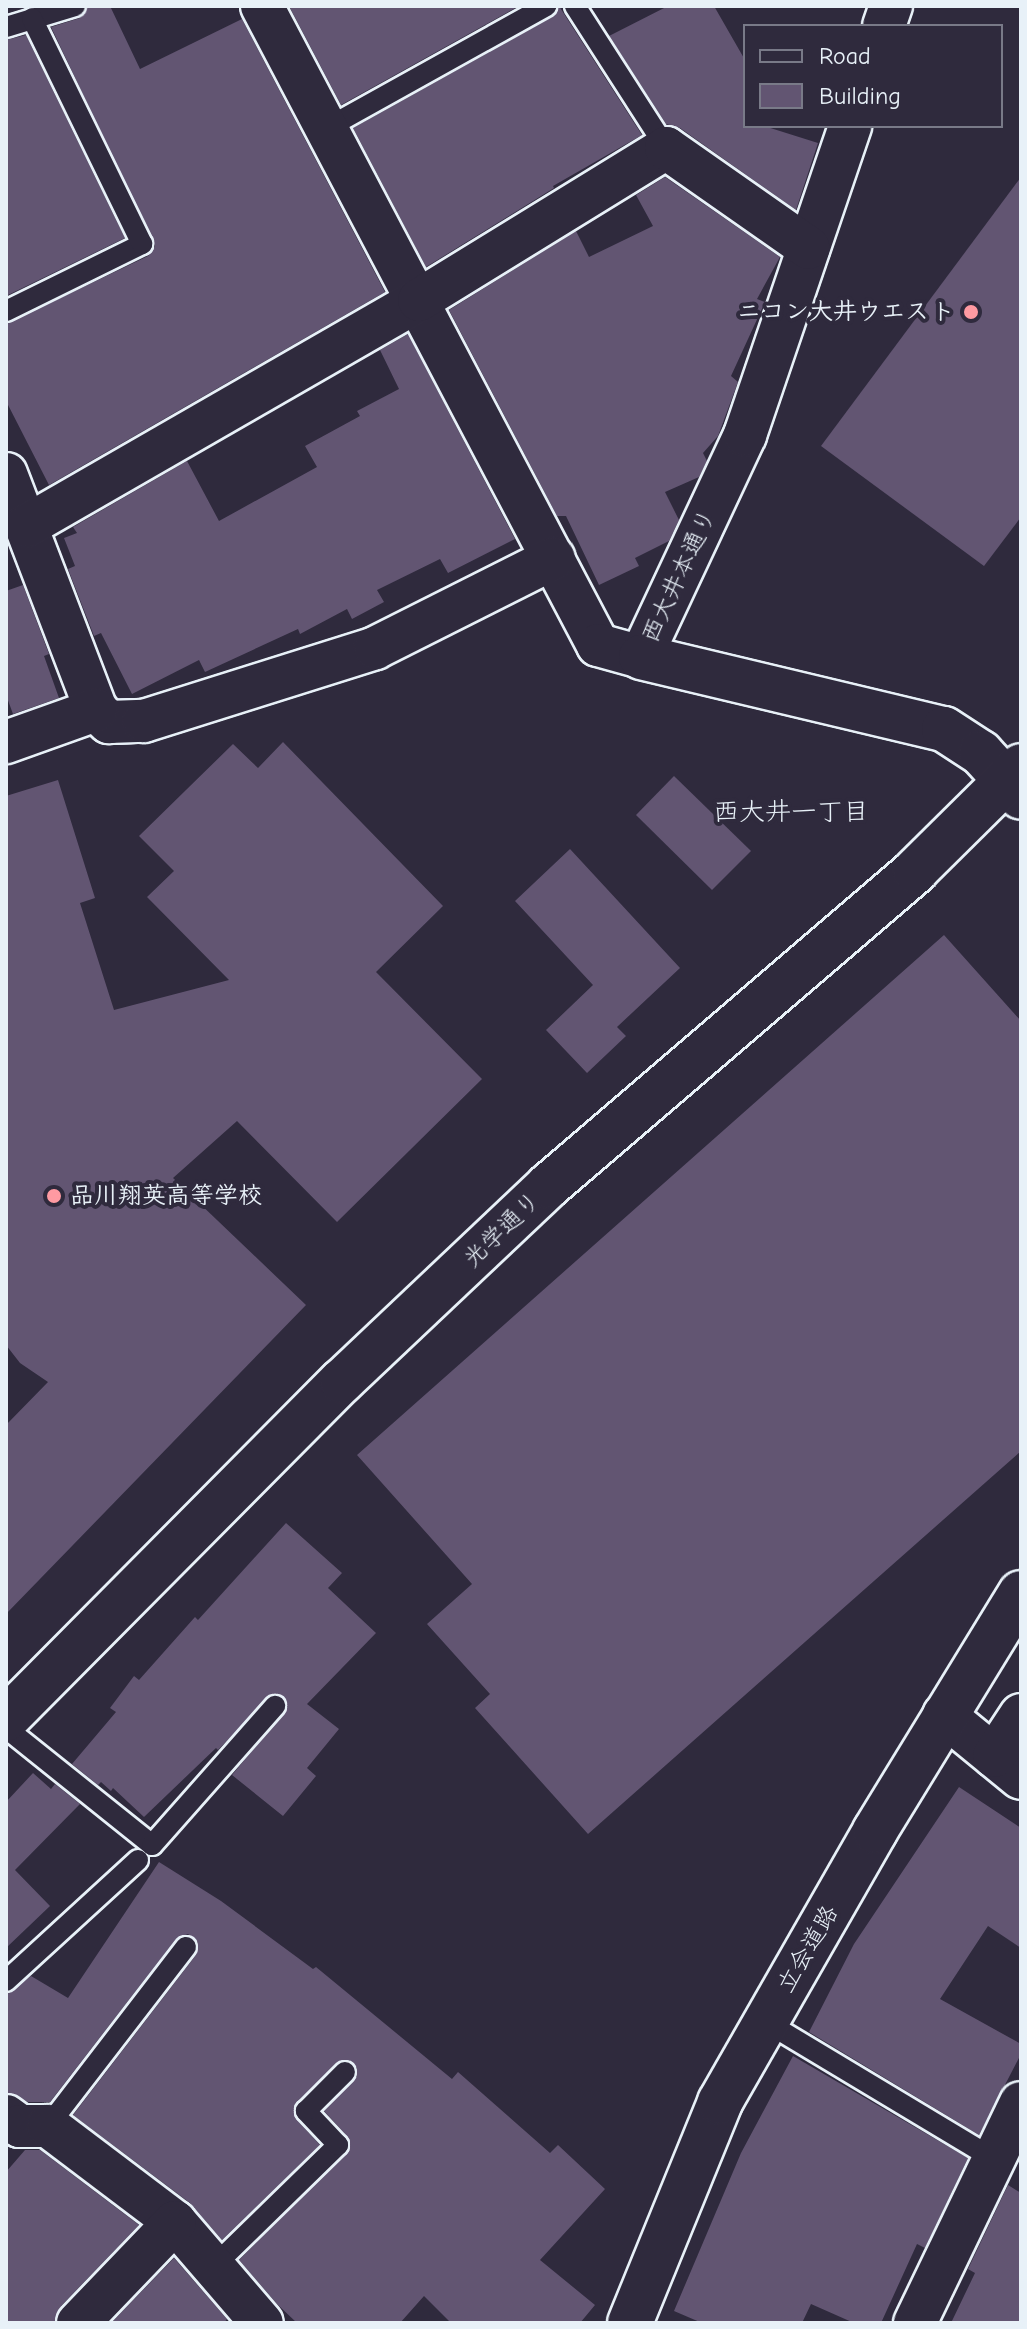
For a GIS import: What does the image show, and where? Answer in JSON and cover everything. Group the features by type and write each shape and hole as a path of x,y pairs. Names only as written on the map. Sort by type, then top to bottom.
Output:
{"street":[{"path":"262,6 598,645 641,657"},
{"name":"西大井本通り","path":"849,128 745,435 641,657 944,729 1016,781"},
{"path":"26,526 419,300 666,148 809,248"},
{"path":"6,474 96,710 109,722 144,721 375,648 554,558"},
{"path":"6,742 96,710"},
{"name":"光学通り","path":"6,1719 342,1381 548,1186 1016,781"},
{"name":"立会道路","path":"637,2321 720,2102 944,1715 1021,1593"},
{"path":"944,1715 1008,1767 1021,1715"},
{"path":"915,2323 1008,2167 1021,2103"},
{"path":"6,2116 20,2126 48,2126 175,2222 262,2323"},
{"path":"78,2323 175,2222"}],"lane":[{"path":"6,27 75,6"},
{"path":"327,128 546,6"},
{"path":"575,6 666,148"},
{"path":"6,311 142,244 32,18"},
{"path":"6,1728 152,1845 275,1706"},
{"path":"6,1981 138,1860"},
{"path":"48,2126 186,1947"},
{"path":"766,2022 1008,2167"},
{"path":"215,2265 338,2145 306,2111 345,2072"}],"building":[{"path":"88,6 110,6 140,69 242,19 385,292 49,485 6,401 6,324 148,256 155,246 51,27 80,18"},
{"path":"289,6 519,6 341,105"},
{"path":"559,6 642,135 553,186 426,267 353,128 552,17"},
{"path":"668,6 714,6 743,57 743,128 770,128 818,143 796,210 680,128 666,124 609,36"},
{"path":"26,35 125,238 6,296 6,40"},
{"path":"665,177 780,257 757,299 765,302 731,376 738,382 718,436 703,453 707,461 699,477 665,492 679,520 669,541 635,558 639,566 599,585 566,516 557,516 449,310 576,231 589,257 653,226 636,195"},
{"name":"ニコン大井ウエスト","path":"1021,177 1021,517 984,566 821,446"},
{"path":"408,334 515,539 448,573 440,559 377,590 384,602 352,619 347,609 300,634 298,629 205,672 199,660 132,694 101,633 94,636 68,569 75,566 64,538 77,533 73,527 187,461 219,521 317,467 305,446 360,416 357,411 399,389 380,350"},
{"path":"23,585 49,654 44,656 59,698 13,714 6,695 6,591"},
{"path":"283,742 443,906 376,972 482,1079 337,1222 237,1121 173,1178 306,1305 6,1614 6,1425 48,1382 20,1363 6,1345 6,796 58,780 95,898 80,903 114,1010 229,980 147,897 174,871 139,836 233,744 258,768"},
{"path":"674,776 751,851 712,890 636,815"},
{"path":"570,849 680,968 617,1027 626,1036 587,1073 546,1030 593,985 515,901"},
{"path":"944,935 1021,1021 1021,1451 588,1834 475,1708 490,1694 427,1624 472,1584 357,1455"},
{"path":"286,1523 342,1573 328,1588 376,1633 307,1704 339,1729 307,1768 316,1776 283,1816 232,1775 287,1709 284,1697 272,1694 218,1750 216,1748 144,1817 113,1788 111,1791 101,1782 98,1785 72,1764 116,1712 110,1708 134,1676 139,1680"},
{"path":"33,1773 51,1789 55,1784 80,1804 15,1870 50,1906 6,1948 6,1802"},
{"path":"959,1787 1021,1828 1021,1948 988,1926 940,1999 1021,2044 1021,2054 979,2135 809,2032 854,1944"},
{"path":"159,1862 221,1901 313,1969 316,1967 452,2079 458,2072 550,2153 558,2145 605,2189 540,2260 595,2305 580,2323 451,2323 424,2296 400,2323 297,2323 277,2304 239,2260 350,2149 348,2137 324,2111 357,2076 357,2068 349,2060 336,2063 294,2107 296,2119 320,2145 222,2240 190,2203 73,2115 196,1955 198,1943 188,1934 176,1939 50,2102 28,2102 6,2092 6,1994 31,1976 68,1998"},
{"path":"793,2056 968,2158 925,2248 917,2244 881,2323 854,2323 811,2304 802,2323 702,2323 674,2311 741,2153"},
{"path":"25,2150 40,2150 139,2225 61,2306 55,2323 6,2323 6,2172"},
{"path":"1008,2185 1021,2193 1021,2323 951,2323 975,2273 968,2269"},
{"path":"174,2258 227,2319 224,2323 111,2323"}],"place":[{"name":"ニコン大井ウエスト","path":"971,312"},
{"name":"品川翔英高等学校","path":"54,1196"}],"district":[{"name":"西大井一丁目","path":"791,813"}]}
